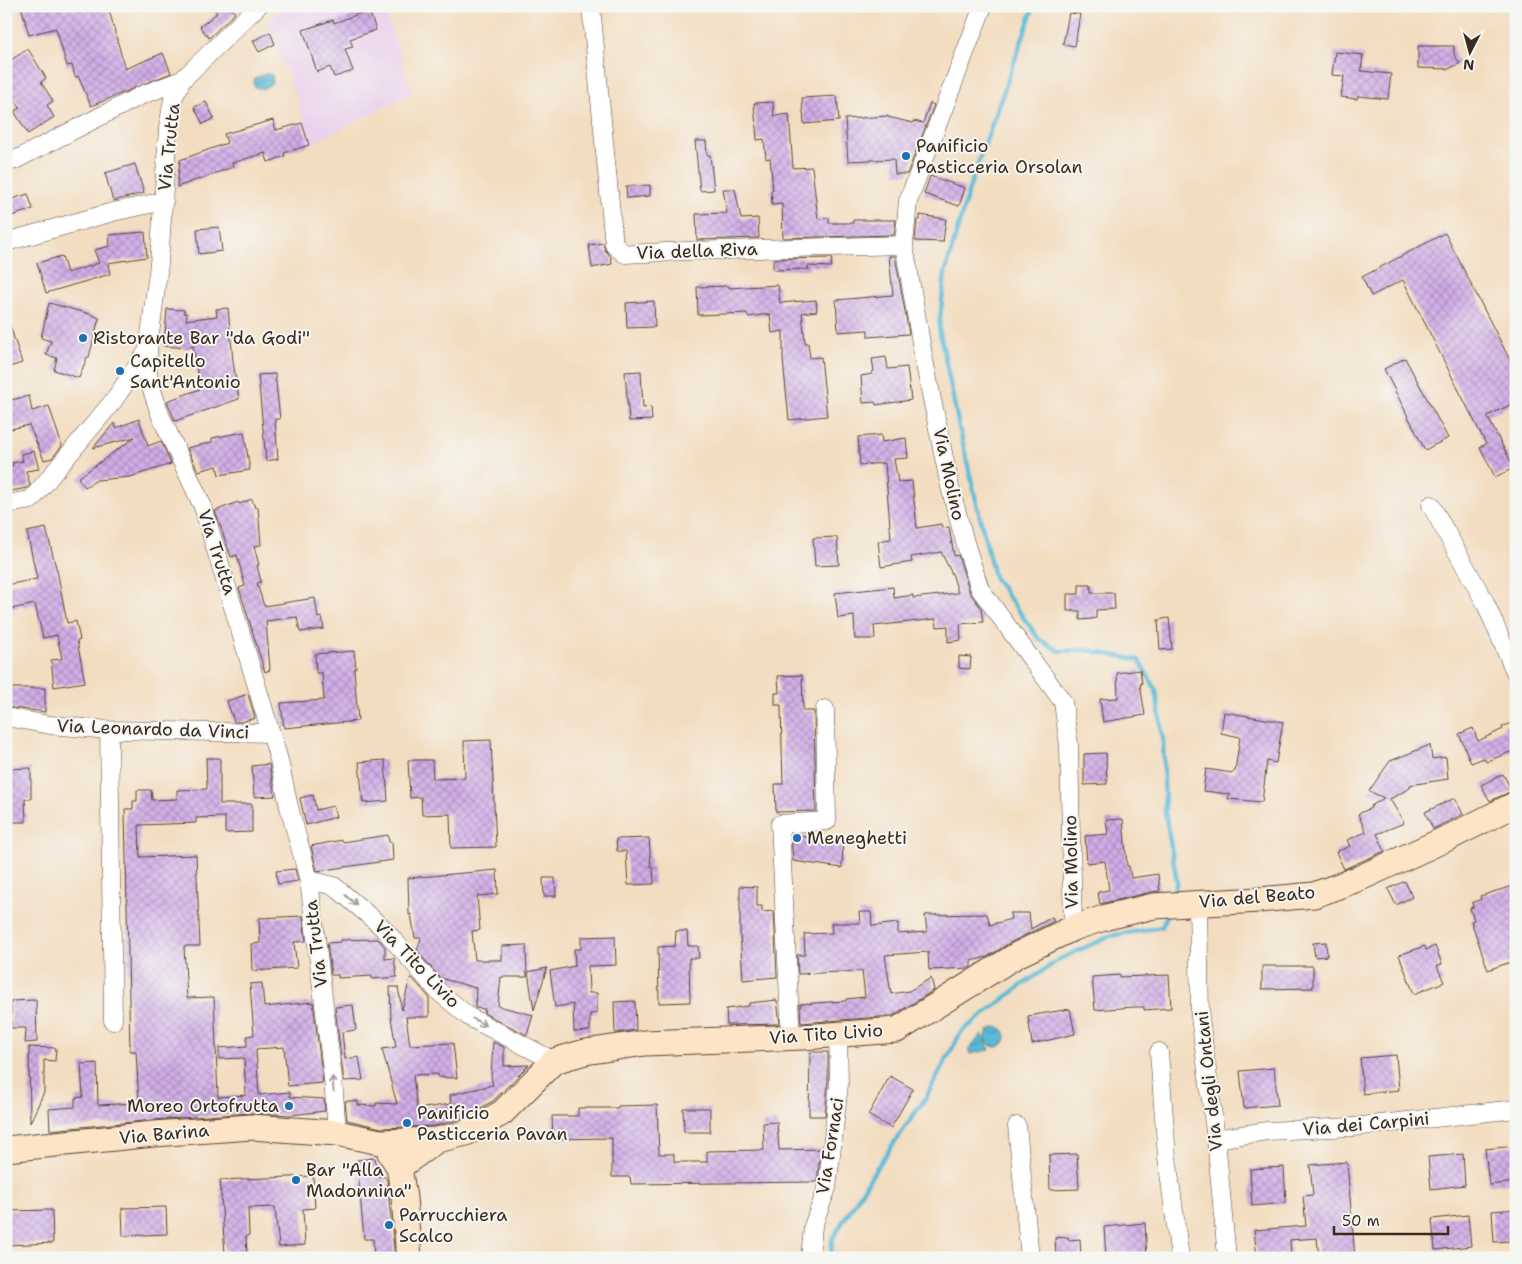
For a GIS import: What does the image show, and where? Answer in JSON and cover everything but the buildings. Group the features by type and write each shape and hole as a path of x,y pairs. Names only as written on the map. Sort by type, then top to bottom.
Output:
{"street":[{"name":"Via Trutta","path":"258,6 182,80 173,99 168,128 156,292 148,350 148,378 161,417 203,507 280,760 289,807 308,880 333,1079 337,1133"},
{"name":"Via della Riva","path":"590,6 614,245 625,254 904,245"},
{"name":"Via Molino","path":"983,6 908,201 904,245 924,360 950,487 980,589 1064,702 1069,746 1073,928"},
{"path":"6,163 18,159 142,95 182,80"},
{"path":"6,242 112,212 164,201"},
{"path":"6,504 31,500 114,400 148,350"},
{"path":"1431,505 1485,602 1516,674"},
{"path":"791,1038 783,912 780,824 827,821 825,709"},
{"name":"Via Leonardo da Vinci","path":"6,717 50,725 109,730 271,733"},
{"path":"109,730 113,1021"},
{"name":"Via del Beato","path":"1073,928 1107,917 1154,906 1314,895 1360,878 1450,837 1516,804"},
{"name":"Via Tito Livio","path":"308,880 334,886 360,908 383,928 437,990 469,1017 554,1061"},
{"name":"Via degli Ontani","path":"1189,904 1200,1017 1216,1139 1227,1258"},
{"name":"Via Tito Livio","path":"380,1142 437,1140 466,1133 502,1113 554,1061 585,1052 645,1043 791,1038 897,1030 1017,956 1073,928"},
{"name":"Via Fornaci","path":"810,1258 813,1226 827,1188 839,1084 838,1033"},
{"path":"1159,1052 1167,1157 1180,1258"},
{"name":"Via dei Carpini","path":"1216,1139 1267,1131 1352,1126 1516,1110"},
{"path":"1017,1126 1030,1258"},
{"name":"Via Barina","path":"6,1149 242,1127 337,1133 380,1142"},
{"name":"Via Tito Livio","path":"399,1167 437,1140"},
{"path":"380,1142 392,1154 399,1167 404,1198 409,1258"}],"shaded area":[{"path":"288,6 384,6 412,93 309,145 296,93 294,94 268,21"}],"water":[{"path":"265,74 272,75 272,83 263,89 255,87 253,84 255,78"},
{"path":"996,1027 1003,1030 1006,1037 1003,1044 996,1047 989,1044 986,1037 989,1030"},
{"path":"982,1034 990,1050 970,1054 968,1050"}],"waterway":[{"path":"1034,6 970,186 945,273 939,328 959,427 994,577 1039,639 1059,651 1087,650 1139,660 1156,690 1163,741 1165,812 1177,882 1172,896"},
{"path":"831,1258 832,1239 877,1167 925,1099 961,1032 1022,985 1060,959 1110,936 1162,927 1167,913"}],"place":[{"name":"Panificio Pasticceria Orsolan","path":"906,156"},
{"name":"Ristorante Bar \"da Godi\"","path":"83,338"},
{"name":"Capitello Sant'Antonio","path":"120,371"},
{"name":"Meneghetti","path":"797,838"},
{"name":"Moreo Ortofrutta","path":"289,1106"},
{"name":"Panificio Pasticceria Pavan","path":"407,1123"},
{"name":"Bar \"Alla Madonnina\"","path":"296,1180"},
{"name":"Parrucchiera Scalco","path":"389,1225"}]}
